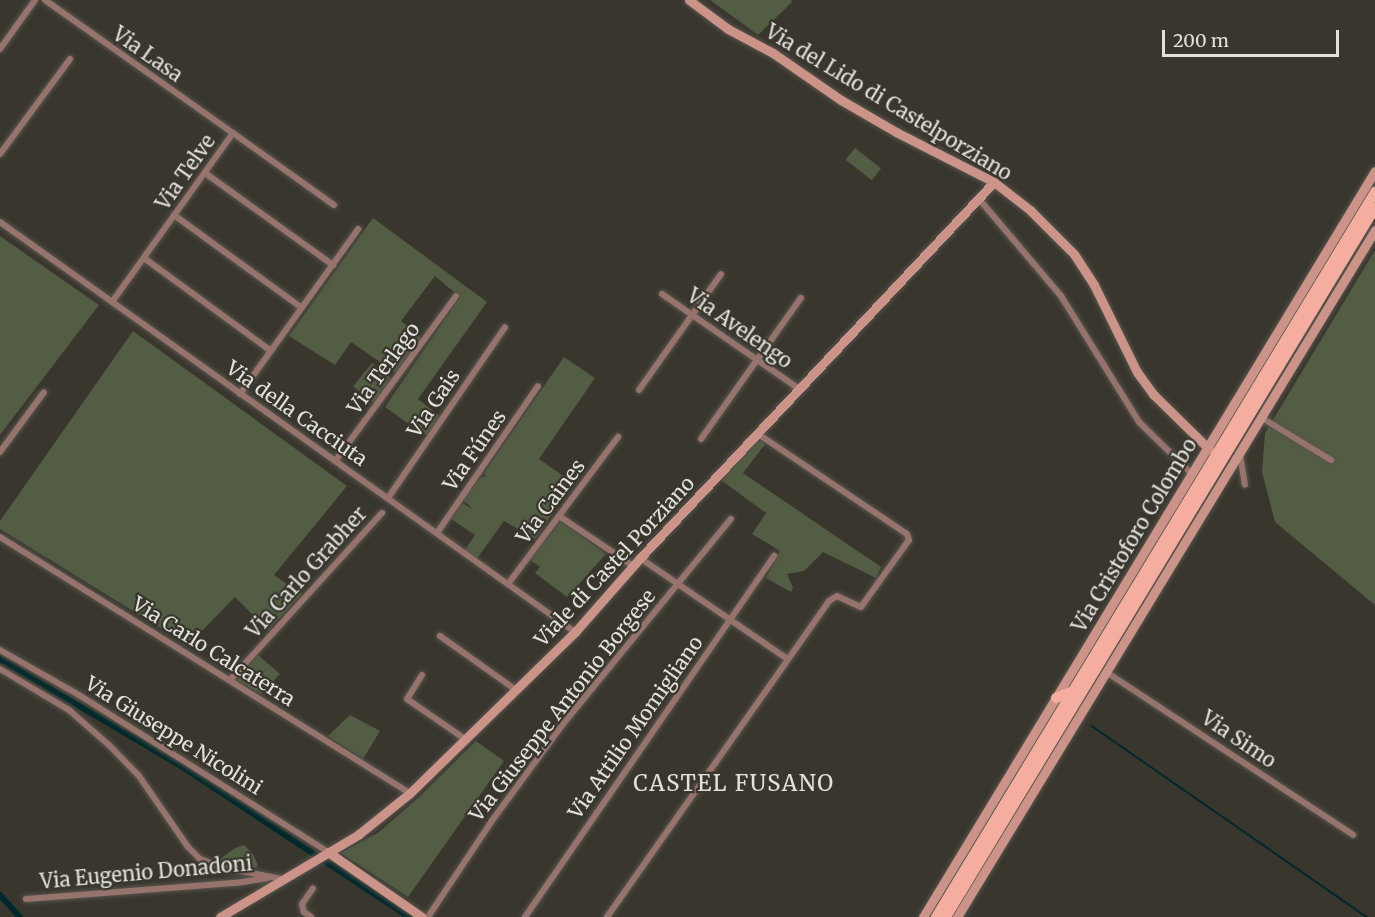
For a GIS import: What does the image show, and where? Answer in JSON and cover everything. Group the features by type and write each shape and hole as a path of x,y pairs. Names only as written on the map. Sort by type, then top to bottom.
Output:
{"main road":[{"name":"Via Cristoforo Colombo","path":"936,917 1375,192"},
{"name":"Via Cristoforo Colombo","path":"946,917 1139,599 1214,455 1375,208"},
{"path":"1056,698 1073,691"}],"street":[{"path":"0,49 35,0"},
{"name":"Via Lasa","path":"45,0 232,133"},
{"name":"Via del Lido di Castelporziano","path":"689,0 728,29 773,53 850,105 896,132 994,182 1057,234 1074,254 1094,285 1137,372 1154,395 1214,455"},
{"path":"0,154 70,59"},
{"name":"Via Telve","path":"112,302 232,133 334,205"},
{"name":"Via Cristoforo Colombo","path":"923,917 1191,473 1214,455 1297,300 1375,171"},
{"path":"205,173 333,265"},
{"name":"Viale di Castel Porziano","path":"221,917 359,834 410,793 574,632 640,558 994,182"},
{"path":"979,199 1061,296 1139,422 1191,473"},
{"path":"174,215 302,308"},
{"name":"Via della Cacciuta","path":"0,222 574,632"},
{"path":"240,394 358,230"},
{"path":"957,917 1375,230"},
{"path":"144,258 271,351"},
{"path":"639,390 721,274"},
{"name":"Via Avelengo","path":"662,294 799,389"},
{"name":"Via Terlago","path":"336,460 456,296"},
{"path":"701,439 801,298"},
{"path":"1297,300 1301,314"},
{"name":"Via Gais","path":"388,498 505,327"},
{"name":"Via Fúnes","path":"437,533 538,386"},
{"path":"0,452 44,392"},
{"path":"1262,418 1331,460"},
{"path":"607,917 786,658 833,597 841,597 861,607 909,538 758,434"},
{"name":"Via Caines","path":"507,584 618,437"},
{"path":"1240,454 1245,485"},
{"path":"1214,455 1226,476"},
{"name":"Via Carlo Grabher","path":"230,680 382,513"},
{"path":"559,516 633,566"},
{"name":"Via Giuseppe Antonio Borgese","path":"428,917 491,822 563,724 677,582 731,519"},
{"name":"Via Carlo Calcaterra","path":"0,537 410,793"},
{"name":"Via Attilio Momigliano","path":"525,917 774,556"},
{"path":"640,558 786,658"},
{"path":"1139,599 1153,596"},
{"path":"440,636 516,690"},
{"name":"Via Giuseppe Nicolini","path":"0,650 79,695 326,853"},
{"path":"0,669 69,710 109,745 139,776 188,847 200,859 221,867 283,879"},
{"name":"Via Simo","path":"1106,672 1353,835"},
{"path":"422,675 407,699 465,739"},
{"path":"326,853 422,917"},
{"name":"Via Eugenio Donadoni","path":"26,899 236,883 269,878"},
{"path":"311,917 304,912 303,904 313,888"}],"green space":[{"path":"710,0 791,0 792,2 758,35"},
{"path":"855,148 881,168 872,180 846,160"},
{"path":"373,218 487,302 418,399 440,416 426,436 385,407 460,297 435,276 401,321 422,338 396,373 351,342 335,365 289,336"},
{"path":"0,236 99,305 0,435"},
{"path":"1375,250 1375,605 1275,522 1262,472 1265,433"},
{"path":"133,331 347,486 274,575 302,594 268,630 235,597 188,645 0,529 0,521"},
{"path":"564,357 595,378 539,459 573,483 535,539 504,521 476,560 464,551 475,535 451,519 462,503 473,509 463,500 479,479 486,476 484,473"},
{"path":"372,363 393,380 374,403 353,386"},
{"path":"757,440 766,443 743,473 881,567 876,578 823,552 804,571 787,574 793,587 791,592 766,578 780,551 752,534 766,513 721,480"},
{"path":"560,521 606,554 567,597 535,573 540,567 530,560"},
{"path":"258,655 280,674 261,694 236,680"},
{"path":"350,715 380,731 363,759 328,736"},
{"path":"476,741 504,761 408,897 341,853 379,832 419,797"},
{"path":"244,845 253,854 258,865 256,868 216,862 235,848"}],"waterway":[{"path":"0,659 184,768 409,917"},
{"path":"1092,726 1367,917"},
{"path":"0,895 20,917"}],"district":[{"name":"CASTEL FUSANO","path":"734,784"}]}
